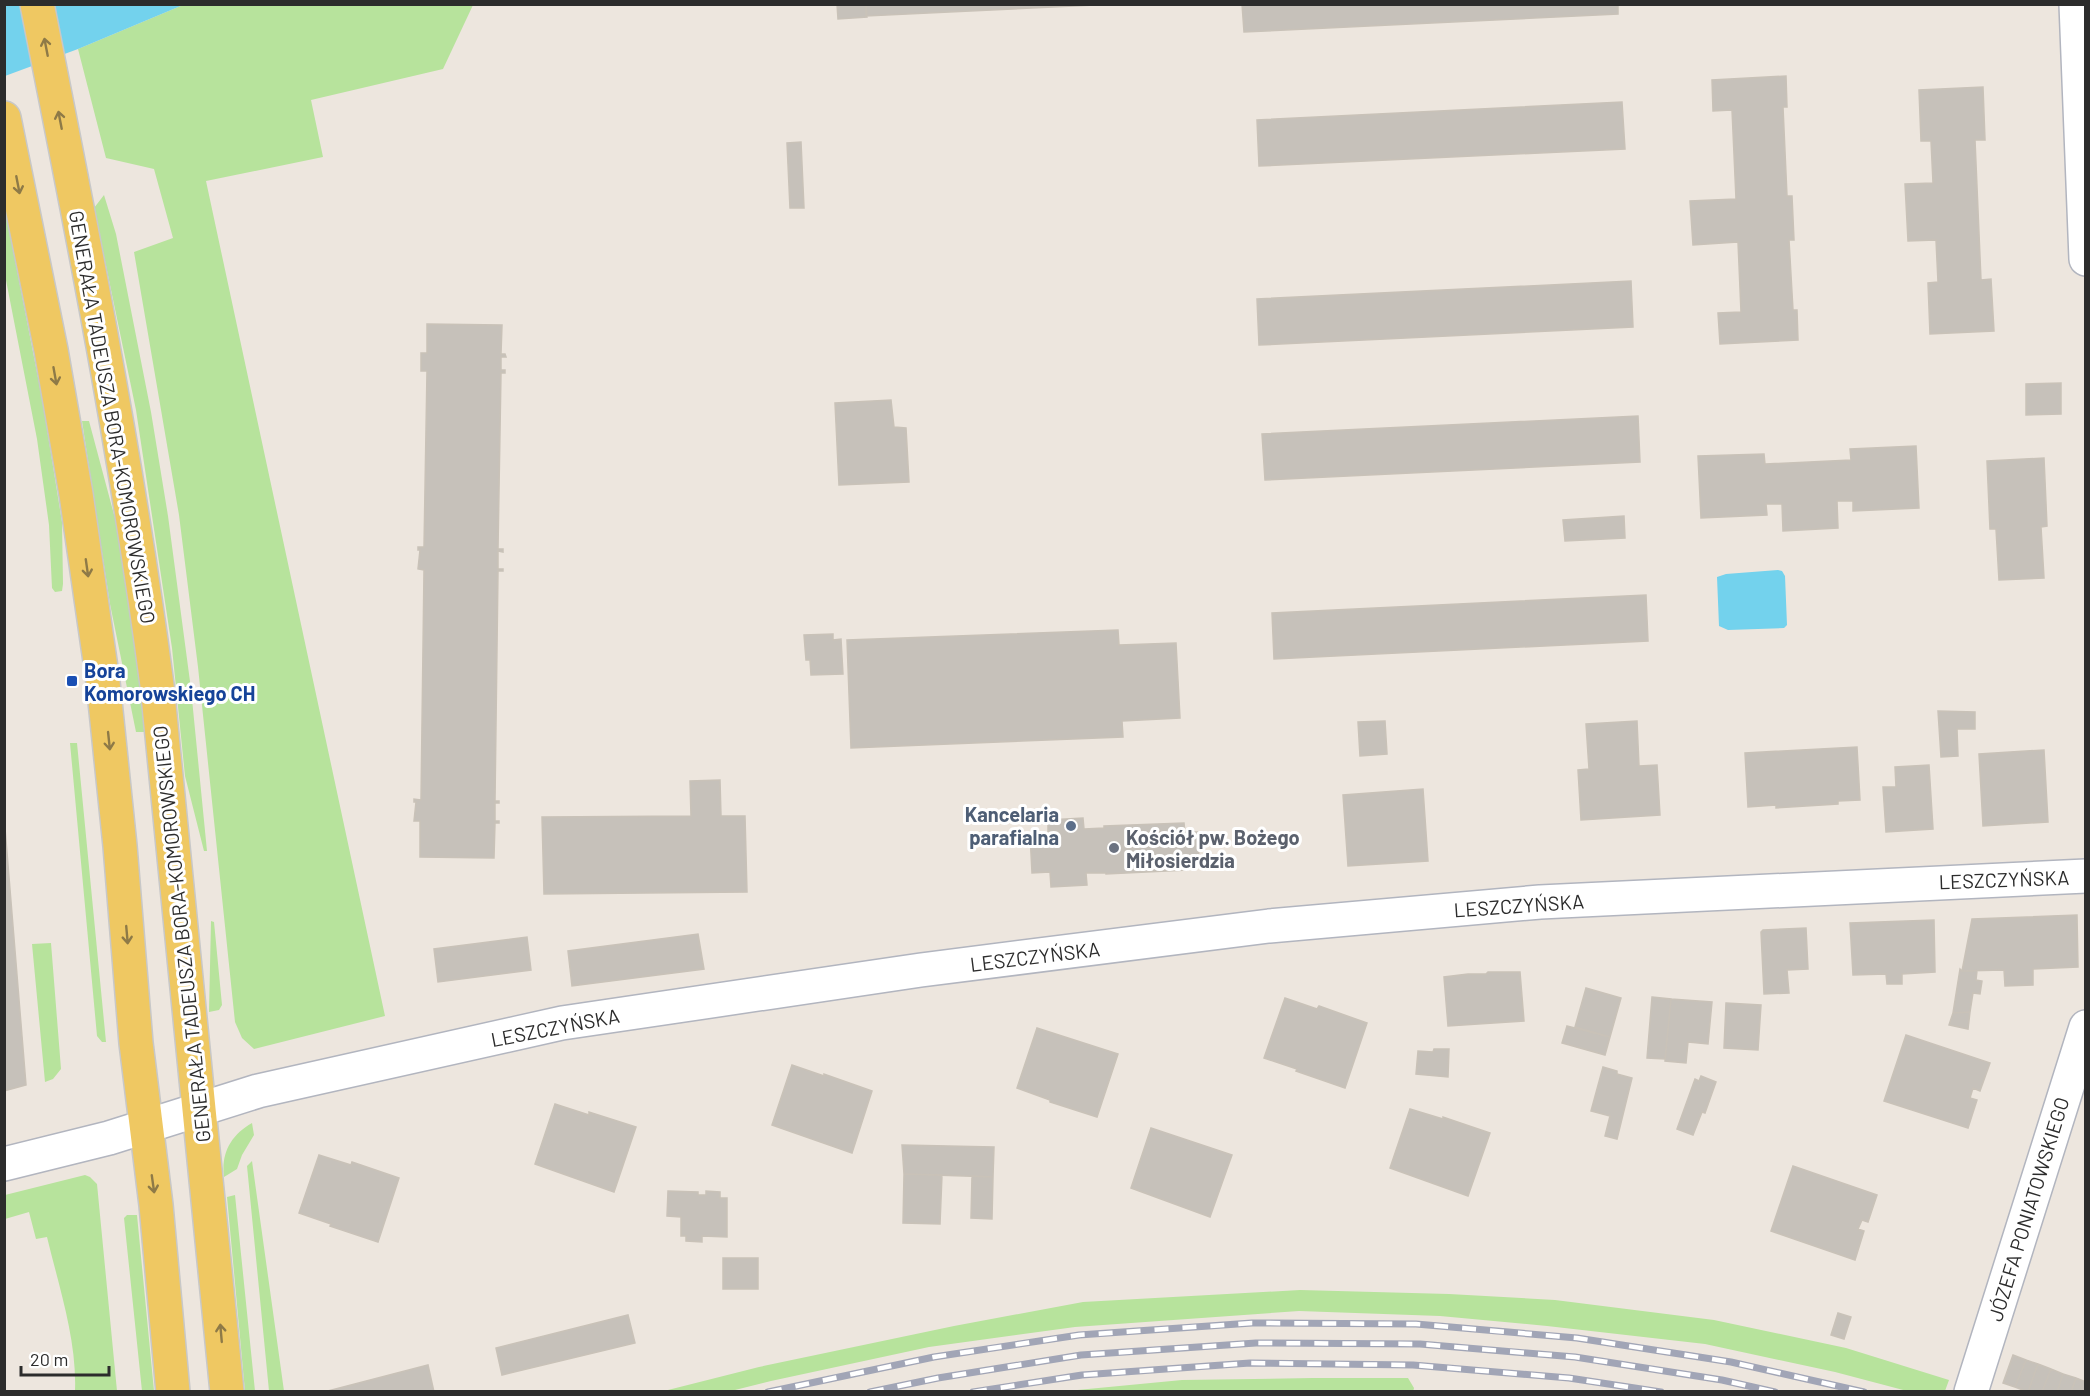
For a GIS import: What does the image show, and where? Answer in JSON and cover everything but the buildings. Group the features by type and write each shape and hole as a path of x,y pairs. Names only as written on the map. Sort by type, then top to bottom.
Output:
{"main road":[{"name":"GENERAŁA TADEUSZA BORA-KOMOROWSKIEGO","path":"38,4 129,488 157,685 227,1392"},
{"path":"5,123 53,361 76,494 103,682 120,846 136,1043 156,1205 173,1392"}],"street":[{"path":"2076,4 2085,259"},
{"name":"LESZCZYŃSKA","path":"4,1164 88,1144 280,1086 562,1023 910,971 1222,932 1540,902 2085,876"},
{"name":"JÓZEFA PONIATOWSKIEGO","path":"1971,1392 2085,1027"}],"green space":[{"path":"183,5 473,5 443,69 311,100 323,157 206,181 385,1016 254,1049 242,1038 235,1022 198,667 179,515 134,252 173,238 154,169 106,158 78,49"},
{"path":"104,195 116,234 151,412 168,516 191,689 207,851 204,851 185,776 172,648 136,410 94,208"},
{"path":"5,209 42,398 62,522 63,584 62,591 55,592 52,588 49,525 37,439 5,275"},
{"path":"82,421 89,421 124,552 145,732 136,732 110,604"},
{"path":"70,743 77,743 106,1042 102,1042 97,1036"},
{"path":"211,921 214,922 222,1005 219,1010 209,1012"},
{"path":"51,943 61,1069 53,1079 45,1082 32,944"},
{"path":"252,1123 254,1135 237,1169 224,1177 224,1160 229,1146 238,1133"},
{"path":"252,1161 284,1391 269,1391 247,1166"},
{"path":"85,1175 97,1184 117,1391 75,1391 70,1333 47,1237 36,1239 29,1212 5,1219 5,1195"},
{"path":"235,1195 255,1391 245,1391 227,1197"},
{"path":"127,1215 137,1215 154,1391 142,1391 124,1218"},
{"path":"1300,1290 1449,1294 1555,1300 1714,1320 1846,1348 1949,1380 1945,1391 1907,1391 1835,1372 1705,1344 1440,1316 1299,1311 1075,1327 929,1347 731,1391 664,1391 759,1367 954,1326 1083,1302"},
{"path":"1408,1378 1414,1388 1413,1392 1067,1391 1182,1380"}],"water":[{"path":"5,5 183,5 78,49 5,76"},
{"path":"1782,571 1785,576 1787,625 1784,628 1728,630 1719,626 1717,577 1726,574"}],"railway":[{"path":"768,1392 934,1357 1079,1335 1252,1323 1416,1324 1577,1338 1731,1362 1864,1392"},
{"path":"870,1392 938,1378 1081,1355 1256,1343 1420,1344 1575,1357 1722,1380 1775,1392"},
{"path":"973,1392 1082,1375 1250,1363 1413,1365 1569,1378 1661,1392"}],"place":[{"name":"Bora Komorowskiego CH","path":"72,681"},
{"name":"Kancelaria parafialna","path":"1071,826"},
{"name":"Kościół pw. Bożego Miłosierdzia","path":"1114,848"}]}
